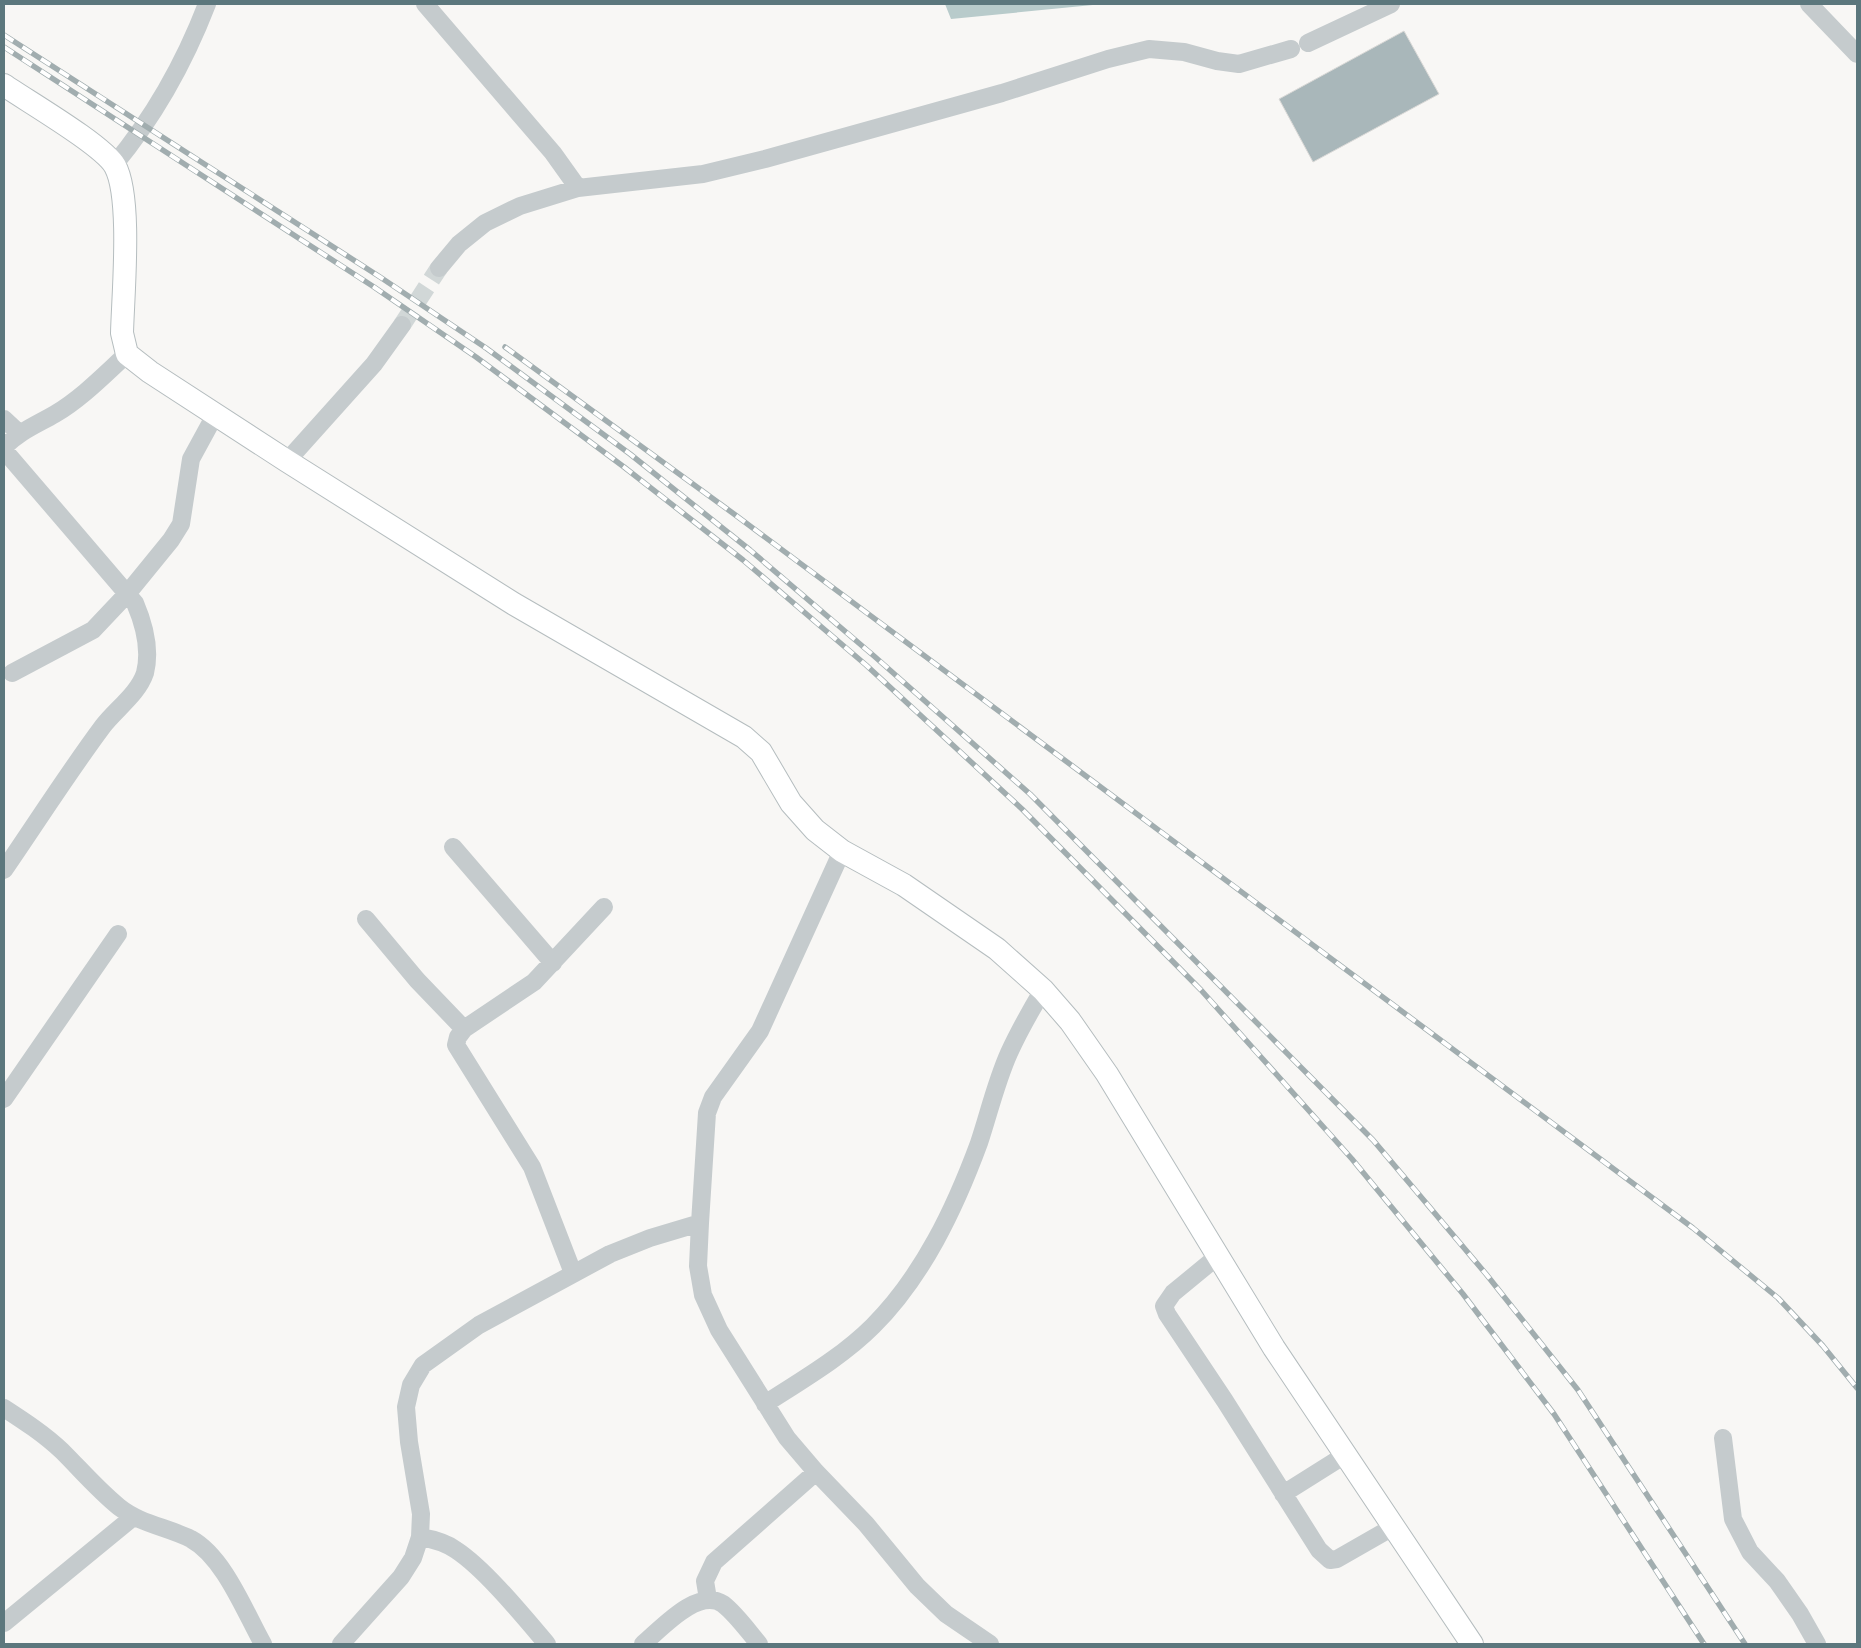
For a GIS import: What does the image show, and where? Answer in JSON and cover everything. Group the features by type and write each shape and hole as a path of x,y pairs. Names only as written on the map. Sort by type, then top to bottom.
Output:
{"main road":[{"path":"4,85 94,146 114,165 123,190 122,333 127,354 286,461 514,604 744,737 761,752 791,803 815,830 842,851 904,885 997,949 1043,990 1070,1021 1107,1074 1274,1348 1472,1644"}],"street":[{"path":"114,165 144,127 196,32 208,4"},
{"path":"424,4 553,153 578,188"},
{"path":"439,268 459,244 485,222 520,206 578,188 702,174 756,161 1002,93 1108,59 1149,49 1184,52 1217,61 1239,64 1300,46 1391,4"},
{"path":"1810,4 1857,54"},
{"path":"286,461 368,371 402,325"},
{"path":"4,870 95,736 134,691 144,674 148,653 143,622 128,594 4,449 19,433 56,413 89,389 127,354"},
{"path":"12,673 93,630 128,594 171,540 180,524 191,459 215,415"},
{"path":"4,419 19,433"},
{"path":"453,847 553,963"},
{"path":"842,851 760,1030 728,1075 707,1113 698,1266 703,1295 719,1330 788,1438 816,1472 866,1524 918,1586 946,1614 990,1644"},
{"path":"573,1273 532,1167 456,1045 458,1037 464,1029 520,993 553,963 604,907"},
{"path":"366,919 417,980 464,1029"},
{"path":"4,1099 118,934"},
{"path":"766,1404 828,1362 873,1326 902,1292 934,1243 957,1196 979,1142 1009,1054 1043,990"},
{"path":"341,1644 401,1577 413,1558 420,1538 421,1514 409,1442 406,1407 411,1385 423,1366 444,1348 479,1325 573,1273 610,1254 650,1238 700,1223"},
{"path":"1218,1256 1173,1293 1164,1306 1167,1314 1318,1550 1330,1560 1337,1560 1393,1527"},
{"path":"4,1408 35,1429 62,1451 100,1492 132,1518 172,1531 204,1547 218,1562 263,1644"},
{"path":"1723,1438 1732,1519 1750,1552 1777,1581 1817,1644"},
{"path":"1283,1494 1345,1455"},
{"path":"708,1599 705,1581 714,1562 816,1472"},
{"path":"4,1623 132,1518"},
{"path":"420,1538 434,1540 455,1549 481,1572 547,1644"},
{"path":"643,1644 694,1602 708,1599 722,1604 759,1644"}],"shaded area":[{"path":"945,4 1103,4 951,19"}],"building":[{"path":"1404,31 1439,94 1313,162 1279,99"}],"tunnel":[{"path":"402,325 439,268"}],"railway":[{"path":"4,35 380,277 486,348 630,454 750,550 874,656 1030,794 1373,1140 1486,1274 1578,1390 1745,1644"},
{"path":"4,47 374,287 476,357 624,467 743,560 866,665 1022,809 1201,990 1352,1159 1463,1294 1554,1414 1704,1644"},
{"path":"505,347 734,514 1693,1228 1778,1298 1823,1346 1857,1388"}]}
